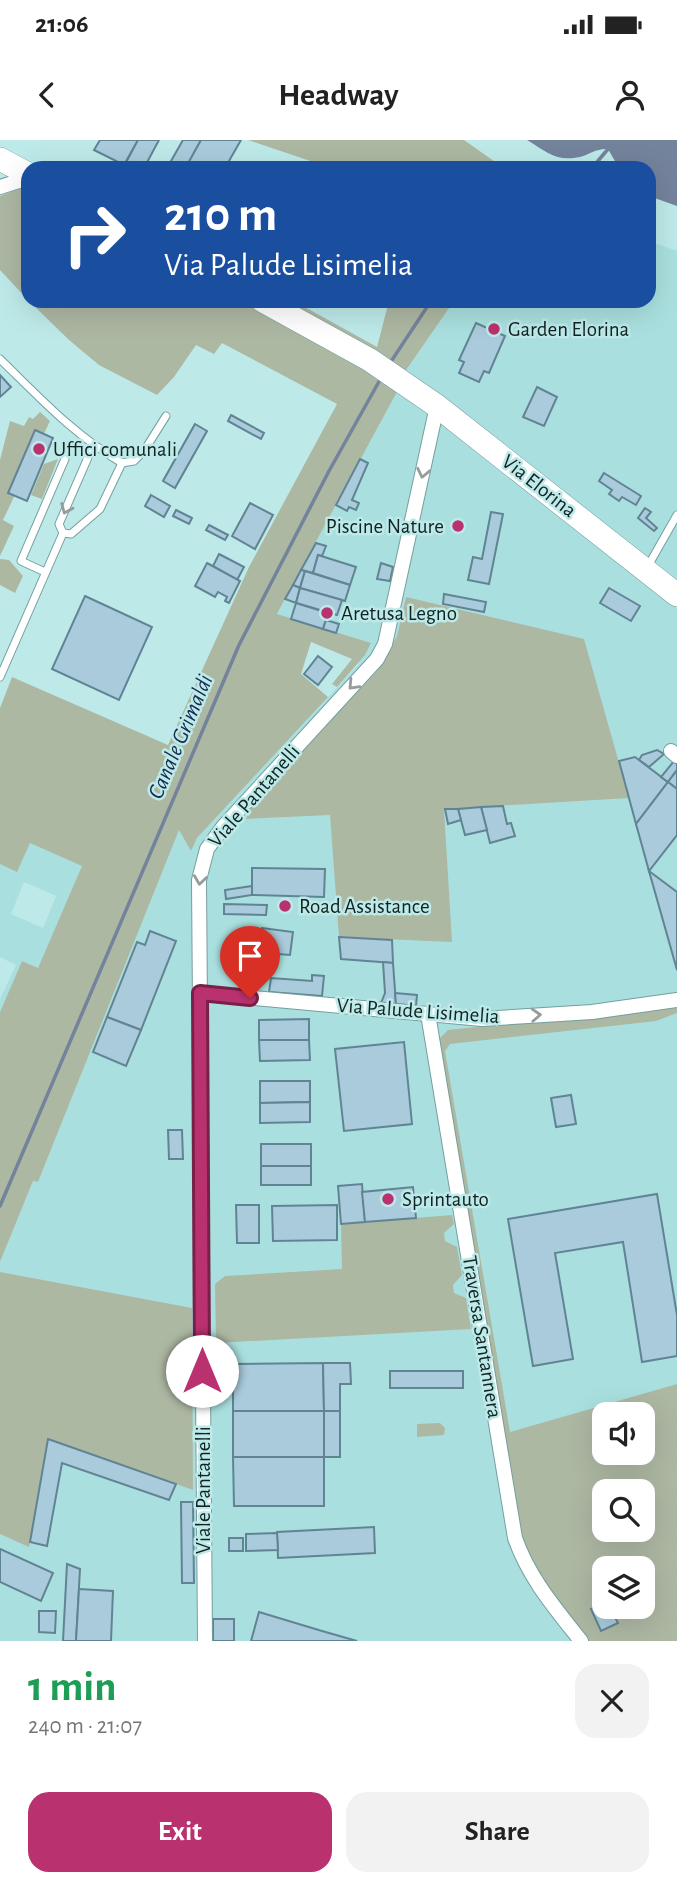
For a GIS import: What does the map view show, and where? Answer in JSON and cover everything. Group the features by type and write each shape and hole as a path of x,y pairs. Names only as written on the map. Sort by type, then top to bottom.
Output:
{"main road":[{"name":"Via Elorina","path":"276,308 370,360 438,406 677,595"}],"street":[{"path":"0,187 13,171"},
{"name":"Viale Pantanelli","path":"205,1641 197,900 202,862 207,849 222,827 377,659 386,644 438,406"},
{"name":"Via Palude Lisimelia","path":"200,993 482,1019 592,1012 677,1000"},
{"name":"Traversa Santannera","path":"428,1014 515,1538 526,1566 542,1593 581,1641"}],"lane":[{"path":"0,359 93,446 122,463 134,461 144,451 166,416"},
{"path":"0,677 63,533 59,524 93,446"},
{"path":"46,572 21,561 65,459"},
{"path":"63,533 71,534 100,509 122,463"},
{"path":"645,570 677,516"}],"shaded area":[{"path":"527,140 677,140 677,206 656,198 656,161 615,161 608,149 571,158 552,155"},
{"path":"656,244 677,251 677,1384 616,1402 592,1402 592,1409 510,1433 598,1641 0,1641 0,1262 33,1181 38,1182 179,829 191,850 197,838 357,666 370,643 277,615 398,389 404,373 449,308 656,308"},
{"path":"30,842 83,866 38,968 22,962 0,1012 0,999 16,965 0,957 0,864 17,871","holes":["24,882 56,896 43,928 11,914"]}],"green space":[{"path":"248,140 464,140 494,161 310,161"},
{"path":"21,188 21,292 0,270 0,196"},
{"path":"36,308 258,308 365,368 291,308 307,308 377,347 387,308 449,308 404,373 399,388 277,614 371,643 365,655 337,687 332,684 352,659 311,642 301,674 328,697 197,838 191,851 179,830 38,1182 33,1181 0,1262 0,1012 22,961 38,968 82,866 30,843 17,872 0,864 0,708 12,677 168,745 249,567 337,404 222,343 214,354 196,345 174,377 157,395 99,365"},
{"path":"40,412 50,421 3,520 14,526 0,556 0,460 10,421 24,426 29,417 33,419"},
{"path":"58,459 42,499 31,495 44,464"},
{"path":"0,559 9,560 23,576 15,593 0,585"},
{"path":"406,597 584,639 629,798 444,809 452,942 339,937 330,815 246,819 251,806 378,670 397,636"},
{"path":"677,1005 677,1013 656,1021 450,1044 445,1051 510,1432 592,1408 592,1465 655,1465 655,1402 614,1402 677,1384 677,1641 588,1641 532,1565 520,1535 438,1040 448,1030"},
{"path":"452,1215 454,1224 444,1233 445,1241 457,1247 462,1275 453,1285 454,1293 466,1298 471,1329 216,1343 215,1284 225,1276 342,1269 341,1224"},
{"path":"0,1272 192,1308 193,1490 49,1439 29,1547 0,1534"},
{"path":"440,1423 445,1428 444,1435 417,1437 417,1424"}],"building":[{"path":"100,140 138,140 126,161 116,161 94,150"},
{"path":"138,140 159,140 148,161 127,161"},
{"path":"183,140 201,140 190,161 171,161"},
{"path":"201,140 241,140 229,161 189,161"},
{"path":"476,323 505,336 489,373 484,371 479,382 459,373 464,362 459,360"},
{"path":"0,375 11,387 0,397"},
{"path":"537,387 557,397 544,426 523,417"},
{"path":"231,415 264,433 261,439 228,421"},
{"path":"195,424 207,431 175,488 163,481"},
{"path":"35,430 53,438 27,501 8,493"},
{"path":"360,459 368,463 352,500 359,503 356,510 349,507 347,511 336,505"},
{"path":"604,473 641,496 636,505 622,497 619,501 609,494 612,490 599,481"},
{"path":"151,495 170,506 164,517 145,506"},
{"path":"250,503 273,515 255,549 232,536"},
{"path":"645,508 651,512 646,518 657,528 654,531 638,518"},
{"path":"176,510 192,518 189,524 173,516"},
{"path":"491,512 503,514 489,584 468,580 473,557 482,559"},
{"path":"209,525 228,535 225,540 206,530"},
{"path":"316,543 326,546 322,556 318,555 313,573 301,570"},
{"path":"219,554 244,567 237,580 213,566"},
{"path":"318,555 356,567 350,585 313,573"},
{"path":"207,563 240,581 229,603 225,601 227,597 218,592 215,597 195,586"},
{"path":"381,563 393,567 390,581 377,579"},
{"path":"301,570 305,571 300,588 293,585"},
{"path":"305,571 350,585 345,601 300,588"},
{"path":"293,585 300,588 296,603 285,599"},
{"path":"300,588 342,600 337,615 296,603"},
{"path":"609,588 640,606 631,621 600,603"},
{"path":"444,594 486,602 484,612 443,604"},
{"path":"85,596 152,627 119,700 52,669"},
{"path":"296,603 328,613 323,629 291,619"},
{"path":"326,620 339,624 336,633 323,629"},
{"path":"318,656 332,667 318,685 304,674"},
{"path":"657,750 664,754 649,767 639,760 642,755"},
{"path":"635,757 668,782 636,824 619,761"},
{"path":"674,761 677,770 668,782 661,777"},
{"path":"677,770 677,789 668,782"},
{"path":"668,782 677,789 677,835 649,871 636,824"},
{"path":"503,806 507,824 511,823 515,836 490,843 481,807"},
{"path":"481,807 487,830 465,835 458,809"},
{"path":"445,809 458,809 461,820 448,824"},
{"path":"252,868 325,869 324,897 252,895"},
{"path":"649,871 677,892 677,970"},
{"path":"252,886 252,895 226,899 225,890"},
{"path":"224,904 267,905 266,915 224,914"},
{"path":"262,928 293,932 290,955 278,954 277,961 258,958"},
{"path":"150,931 176,941 141,1030 107,1017 137,942 145,945"},
{"path":"339,937 392,940 393,963 341,959"},
{"path":"383,962 393,963 396,1004 381,1003 385,993"},
{"path":"312,975 324,976 322,996 269,992 271,978 312,981"},
{"path":"395,993 417,995 416,1006 396,1004"},
{"path":"107,1017 141,1030 126,1066 93,1052"},
{"path":"309,1019 309,1040 259,1040 259,1020"},
{"path":"259,1040 309,1040 310,1060 260,1061"},
{"path":"404,1042 412,1124 344,1131 335,1049"},
{"path":"260,1081 310,1081 310,1102 260,1103"},
{"path":"571,1095 576,1124 556,1127 551,1098"},
{"path":"310,1102 310,1122 260,1123 260,1103"},
{"path":"168,1130 182,1130 183,1159 169,1159"},
{"path":"261,1144 311,1144 311,1166 261,1166"},
{"path":"261,1166 311,1166 311,1185 261,1185"},
{"path":"362,1184 365,1222 341,1224 338,1186"},
{"path":"413,1187 416,1218 365,1222 362,1192"},
{"path":"657,1194 677,1315 677,1356 642,1362 623,1242 555,1253 573,1359 533,1366 508,1219"},
{"path":"236,1205 259,1205 259,1243 237,1243"},
{"path":"337,1205 337,1240 273,1241 272,1206"},
{"path":"323,1363 324,1411 233,1411 233,1364"},
{"path":"323,1363 350,1363 351,1384 340,1384 340,1411 324,1411"},
{"path":"390,1371 463,1371 463,1388 390,1388"},
{"path":"233,1411 324,1411 324,1457 233,1457"},
{"path":"324,1411 340,1411 340,1457 324,1457"},
{"path":"48,1439 176,1484 169,1500 62,1463 47,1546 30,1542"},
{"path":"233,1457 324,1457 324,1506 234,1506"},
{"path":"181,1502 193,1502 194,1583 182,1583"},
{"path":"374,1527 375,1553 278,1558 277,1532"},
{"path":"277,1533 278,1550 246,1551 246,1534"},
{"path":"229,1538 243,1538 243,1551 229,1551"},
{"path":"0,1549 53,1573 41,1601 0,1582"},
{"path":"67,1564 80,1569 76,1641 63,1641"},
{"path":"79,1589 113,1591 111,1641 76,1641"},
{"path":"39,1611 56,1611 55,1633 39,1632"},
{"path":"259,1612 322,1631 357,1641 251,1641"},
{"path":"213,1619 234,1619 234,1641 213,1641"},
{"path":"596,1619 616,1619 618,1623 601,1631"}],"waterway":[{"name":"Canale Grimaldi","path":"598,161 608,149"},
{"name":"Canale Grimaldi","path":"390,363 426,308"},
{"name":"Canale Grimaldi","path":"0,1206 239,645 329,471 381,378"}],"place":[{"name":"Garden Elorina","path":"494,329"},
{"name":"Uffici comunali","path":"39,449"},
{"name":"Piscine Nature","path":"458,526"},
{"name":"Aretusa Legno","path":"327,613"},
{"name":"Road Assistance","path":"285,906"},
{"name":"Sprintauto","path":"388,1199"}],"route":[{"path":"202,1371 200,993 250,998"}]}
